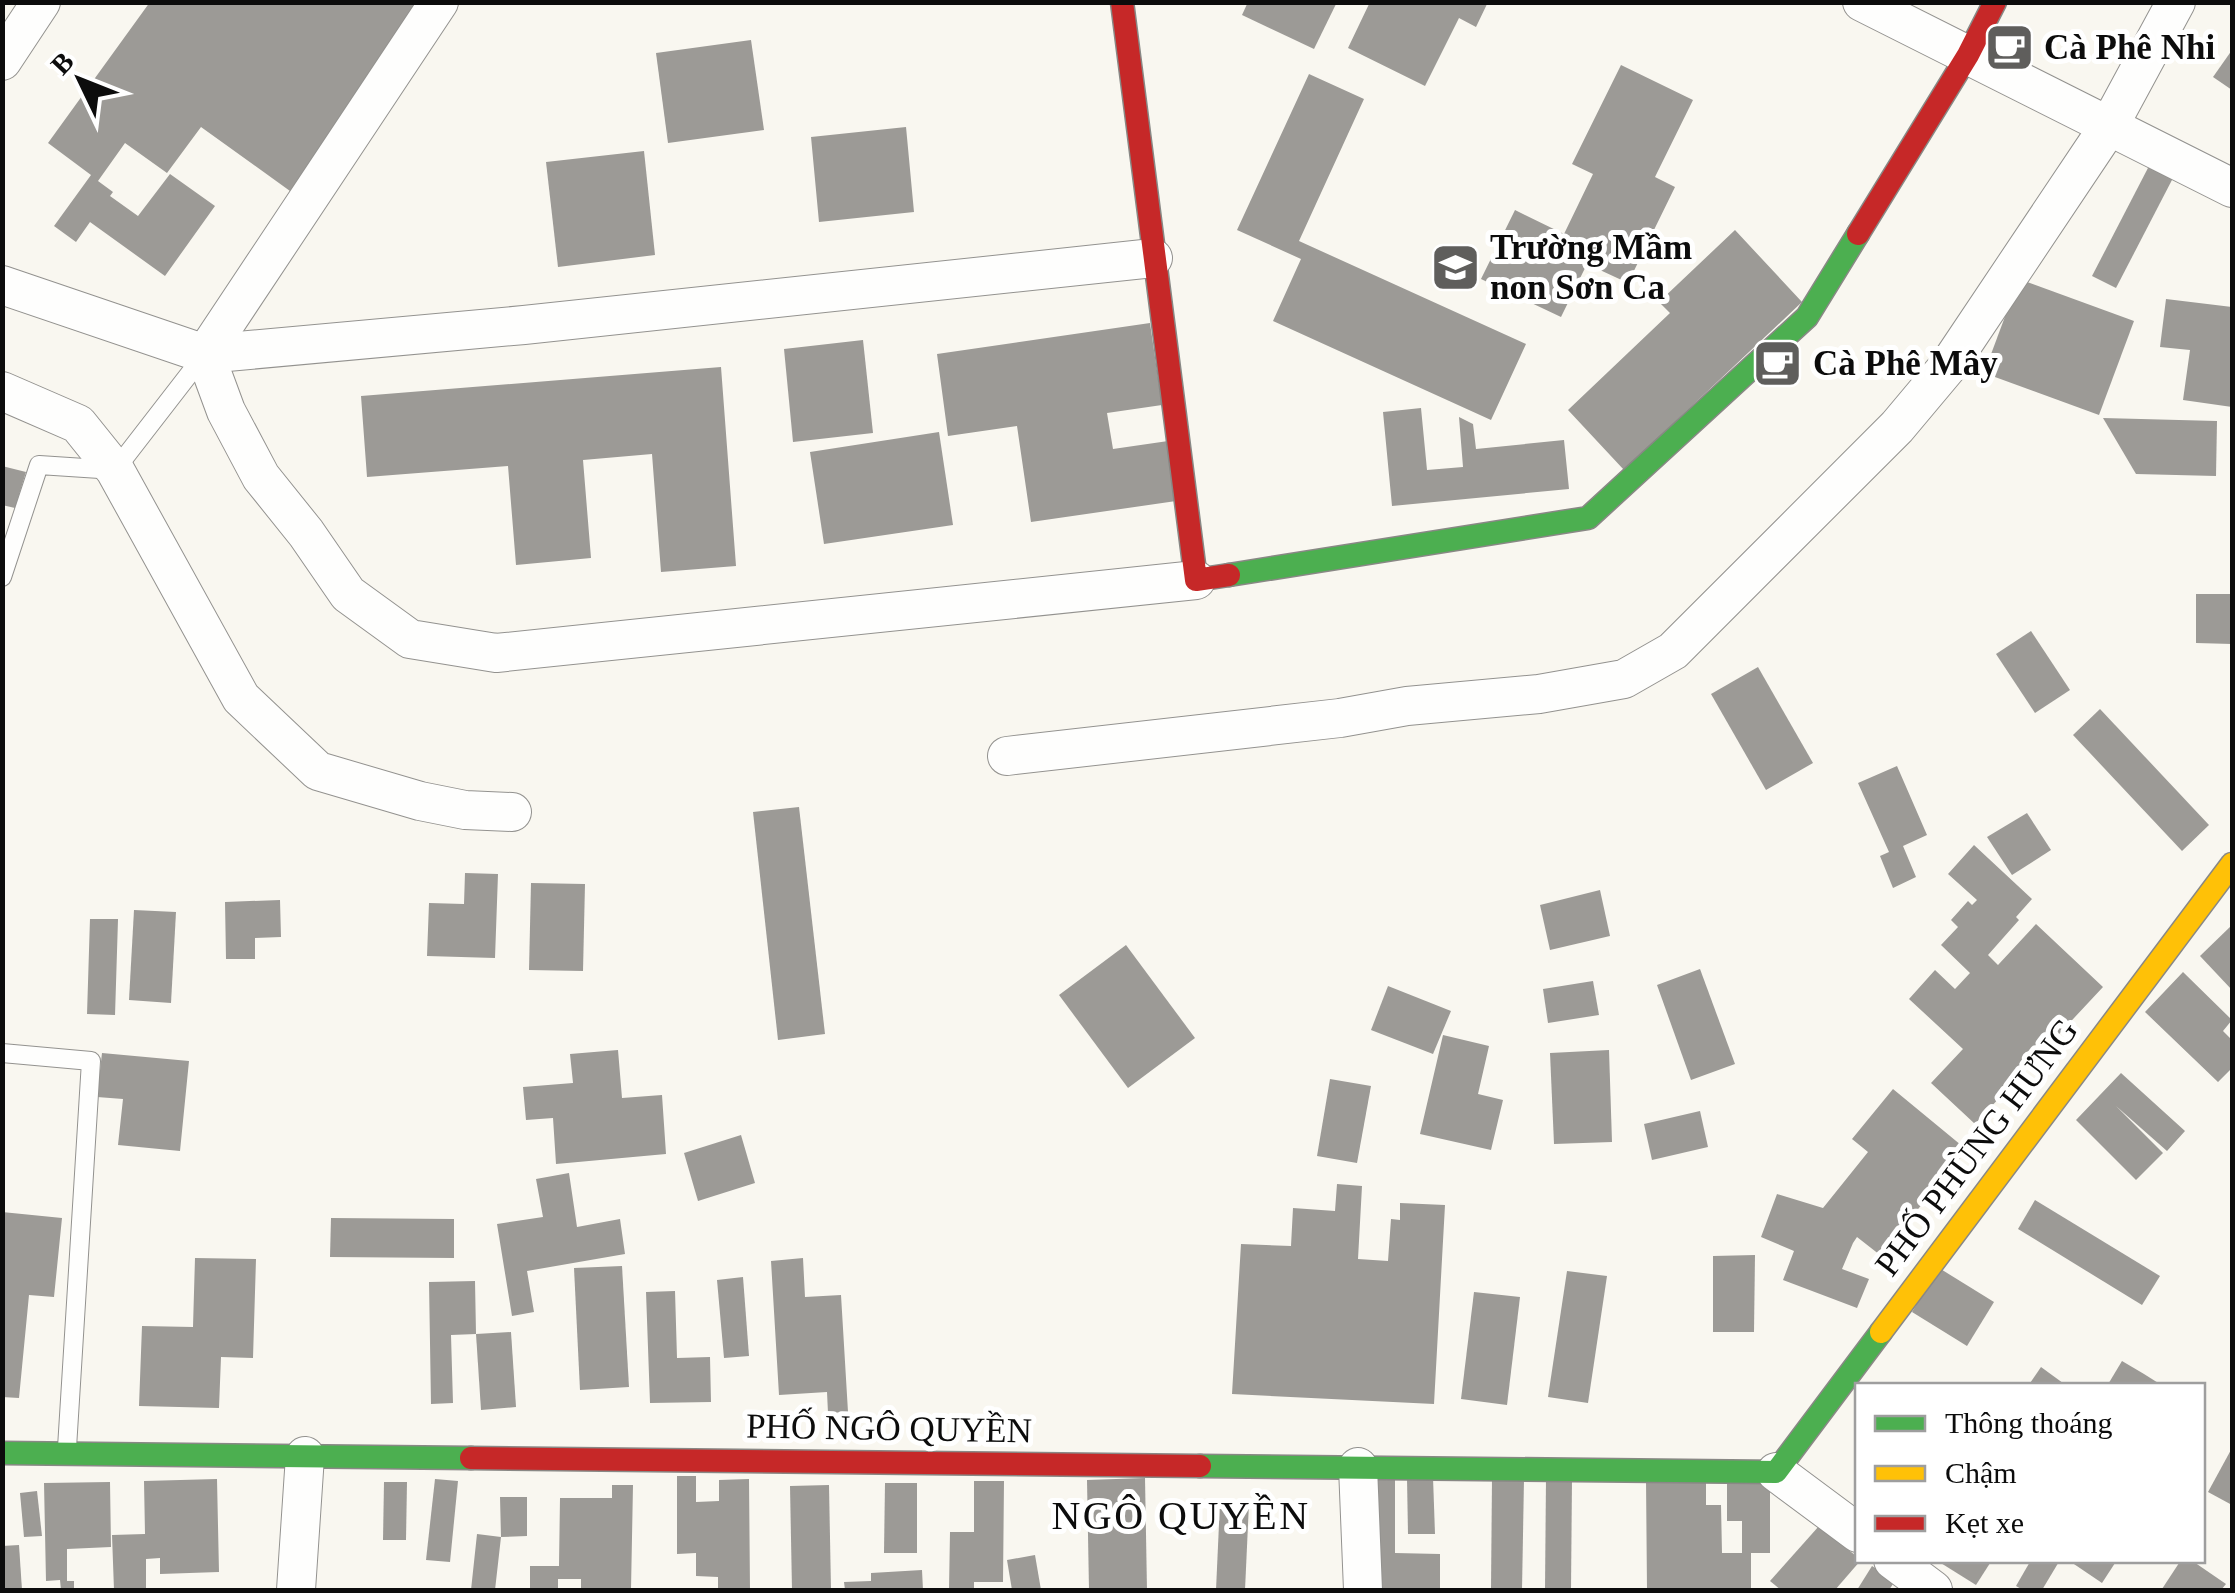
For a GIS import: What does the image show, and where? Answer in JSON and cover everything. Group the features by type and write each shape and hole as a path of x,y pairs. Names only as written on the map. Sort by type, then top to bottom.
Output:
{"street":[{"path":"2,61 42,2"},
{"path":"204,354 439,2"},
{"path":"1122,2 1196,580"},
{"path":"1862,2 2232,188"},
{"path":"204,354 226,411 262,477 348,594 410,639 496,653 1196,580 1588,518 1807,317 1968,55 1995,2"},
{"path":"1008,756 1340,718 1407,706 1539,694 1624,680 1673,651 1897,426 1949,365 2110,126 2176,2"},
{"path":"2,285 204,354 524,325 1153,258"},
{"path":"2,391 78,424 116,470 240,698 318,771 420,802 465,810 512,812"},
{"name":"PHỐ PHÙNG HƯNG","path":"1776,1472 2232,864"},
{"name":"PHỐ NGÔ QUYỀN","path":"2,1453 1776,1472"},
{"path":"296,1590 305,1456"},
{"path":"1358,1468 1362,1590"},
{"path":"1776,1472 1855,1532"},
{"path":"1897,1563 1933,1590"}],"lane":[{"path":"2,576 38,465 116,470 204,354"},
{"path":"2,1053 92,1060 67,1454"}],"building":[{"path":"150,2 426,2 290,191 201,127 167,173 125,143 98,181 113,192 110,196 138,216 170,174 215,206 165,276 90,222 76,242 54,226 91,175 48,143"},
{"path":"1248,2 1337,2 1314,49 1242,15"},
{"path":"1370,2 1488,2 1476,27 1459,18 1425,86 1348,48"},
{"path":"751,40 764,130 668,143 656,53"},
{"path":"2232,50 2232,90 2213,77"},
{"path":"1621,65 1693,100 1655,177 1675,187 1628,283 1587,264 1561,317 1481,279 1515,210 1564,234 1593,174 1572,164"},
{"path":"1309,74 1364,99 1299,241 1526,344 1491,420 1273,321 1301,259 1237,230"},
{"path":"906,127 914,212 819,222 811,137"},
{"path":"644,151 655,255 558,267 546,162"},
{"path":"2149,166 2173,178 2116,288 2092,276"},
{"path":"1735,230 1802,302 1624,470 1568,410 1670,313 1659,302"},
{"path":"2019,279 2134,321 2099,415 1984,373"},
{"path":"2166,299 2232,307 2232,407 2183,400 2190,350 2160,347"},
{"path":"1150,323 1162,405 1107,413 1113,449 1175,440 1183,500 1031,522 1017,426 948,436 937,354"},
{"path":"863,340 873,433 793,442 784,349"},
{"path":"721,367 736,566 661,572 652,454 583,460 591,558 516,565 508,466 367,477 361,396"},
{"path":"1421,408 1427,470 1463,467 1459,417 1473,424 1476,449 1564,440 1569,489 1392,506 1383,412"},
{"path":"2103,418 2217,421 2216,476 2136,474"},
{"path":"939,432 953,525 824,544 810,452"},
{"path":"2,466 26,472 15,508 2,505"},
{"path":"2196,594 2232,594 2232,644 2196,643"},
{"path":"2031,631 2070,690 2035,713 1996,654"},
{"path":"1758,667 1813,763 1766,790 1711,694"},
{"path":"2100,709 2209,825 2182,851 2073,735"},
{"path":"1897,766 1927,835 1903,846 1916,877 1893,888 1880,856 1889,852 1858,783"},
{"path":"799,807 825,1034 778,1040 753,812"},
{"path":"2027,813 2051,850 2012,875 1987,837"},
{"path":"1974,845 2032,899 1988,955 1998,965 2036,924 2103,987 1975,1124 1931,1083 1963,1049 1909,999 1935,970 1955,989 1970,973 1941,945 1958,927 1951,920 1968,901 1972,905 1977,900 1948,874"},
{"path":"465,873 498,874 495,958 427,956 429,903 464,904"},
{"path":"531,883 585,884 583,971 529,970"},
{"path":"1600,890 1610,936 1550,950 1540,905"},
{"path":"280,900 281,937 255,938 255,959 226,959 225,902"},
{"path":"134,910 176,912 171,1003 129,1000"},
{"path":"90,919 118,919 115,1015 87,1014"},
{"path":"2232,925 2232,990 2200,956"},
{"path":"1126,945 1195,1038 1128,1088 1059,995"},
{"path":"1700,969 1735,1064 1691,1080 1657,985"},
{"path":"2183,972 2232,1020 2223,1031 2232,1040 2232,1068 2218,1082 2145,1012"},
{"path":"1593,981 1599,1015 1548,1023 1543,989"},
{"path":"1388,986 1451,1011 1433,1054 1371,1030"},
{"path":"1443,1035 1489,1046 1478,1094 1503,1100 1491,1150 1420,1134"},
{"path":"618,1050 622,1098 662,1095 666,1154 556,1164 553,1118 526,1120 523,1087 573,1083 570,1054"},
{"path":"1609,1050 1612,1142 1554,1144 1550,1053"},
{"path":"102,1053 189,1061 180,1151 118,1145 123,1099 97,1097"},
{"path":"2121,1073 2185,1131 2167,1151 2116,1106 2163,1153 2136,1180 2076,1120"},
{"path":"1330,1079 1371,1086 1357,1163 1317,1156"},
{"path":"1893,1089 1967,1150 1880,1255 1857,1237 1842,1269 1869,1279 1857,1308 1783,1280 1794,1251 1761,1237 1777,1194 1823,1208 1868,1152 1852,1139"},
{"path":"1700,1111 1708,1147 1652,1160 1644,1124"},
{"path":"741,1135 755,1183 698,1201 684,1153"},
{"path":"569,1173 577,1227 620,1219 625,1254 527,1271 534,1312 512,1316 497,1224 543,1217 536,1179"},
{"path":"1337,1184 1362,1186 1358,1259 1388,1261 1391,1219 1400,1220 1400,1203 1445,1205 1434,1404 1232,1394 1241,1244 1291,1246 1293,1208 1335,1211"},
{"path":"2035,1200 2160,1276 2142,1305 2018,1229"},
{"path":"2,1212 62,1218 54,1297 29,1295 19,1398 2,1397"},
{"path":"331,1218 454,1219 454,1258 330,1257"},
{"path":"1755,1255 1754,1332 1713,1332 1713,1256"},
{"path":"195,1258 256,1259 253,1358 221,1357 219,1408 139,1406 142,1326 193,1327"},
{"path":"803,1258 805,1297 841,1295 848,1412 828,1413 827,1392 779,1395 771,1261"},
{"path":"622,1266 629,1387 580,1390 574,1268"},
{"path":"1939,1268 1994,1302 1967,1346 1912,1312"},
{"path":"1567,1271 1607,1276 1588,1403 1548,1397"},
{"path":"743,1277 749,1356 724,1358 717,1280"},
{"path":"475,1281 476,1334 451,1335 453,1403 431,1404 429,1282"},
{"path":"675,1291 677,1358 710,1357 711,1402 650,1403 646,1292"},
{"path":"1474,1292 1520,1297 1507,1405 1461,1399"},
{"path":"511,1332 516,1407 481,1410 476,1334"},
{"path":"2122,1361 2158,1383 2109,1383"},
{"path":"2041,1367 2063,1383 2030,1383"},
{"path":"2232,1448 2232,1505 2208,1492"},
{"path":"677,1476 696,1476 696,1502 719,1501 719,1480 749,1479 750,1590 718,1590 718,1577 696,1576 696,1553 677,1554"},
{"path":"1369,1477 1395,1477 1395,1553 1440,1554 1440,1590 1368,1590"},
{"path":"1433,1477 1435,1534 1408,1534 1407,1478"},
{"path":"1770,1477 1770,1553 1751,1553 1751,1590 1647,1590 1646,1479 1706,1478 1706,1505 1721,1505 1722,1553 1742,1553 1742,1521 1727,1521 1727,1478"},
{"path":"1145,1478 1147,1590 1089,1590 1087,1480"},
{"path":"1492,1478 1524,1479 1522,1590 1491,1590"},
{"path":"1546,1478 1572,1479 1571,1590 1545,1590"},
{"path":"217,1479 219,1572 160,1574 160,1558 146,1559 146,1590 114,1590 112,1535 145,1534 144,1481"},
{"path":"435,1479 458,1481 450,1562 426,1560"},
{"path":"974,1481 1004,1481 1003,1582 974,1582 974,1590 949,1590 950,1532 974,1532"},
{"path":"110,1482 111,1547 67,1549 67,1581 74,1581 74,1590 61,1590 60,1580 46,1581 44,1483"},
{"path":"384,1482 407,1482 406,1540 383,1540"},
{"path":"885,1483 917,1483 917,1553 884,1553"},
{"path":"612,1485 633,1485 631,1590 581,1590 581,1579 558,1579 558,1590 530,1590 530,1566 559,1566 560,1498 612,1498"},
{"path":"829,1485 831,1590 792,1590 790,1486"},
{"path":"37,1491 42,1536 24,1537 20,1493"},
{"path":"500,1497 527,1497 527,1536 501,1537"},
{"path":"1220,1502 1249,1503 1245,1590 1216,1590"},
{"path":"1819,1526 1855,1555 1855,1563 1858,1563 1835,1590 1781,1590 1770,1581"},
{"path":"477,1534 501,1537 495,1590 471,1590"},
{"path":"19,1545 22,1590 2,1590 2,1546"},
{"path":"1035,1555 1041,1590 1012,1590 1007,1560"},
{"path":"1941,1563 1990,1563 1976,1585"},
{"path":"2029,1563 2058,1563 2042,1590 2016,1586"},
{"path":"2072,1563 2115,1563 2102,1583"},
{"path":"2179,1563 2195,1563 2226,1584 2221,1590 2162,1589"},
{"path":"1872,1566 1895,1581 1889,1590 1857,1590"},
{"path":"922,1570 923,1590 845,1590 844,1582 871,1581 871,1573"}],"traffic: fast":[{"path":"1229,575 1588,518 1807,317 1858,234"},
{"path":"1200,1466 1776,1472 1881,1332"},
{"path":"2,1453 471,1458"}],"traffic: slow":[{"path":"1881,1332 2232,864"}],"traffic: jam":[{"path":"1122,2 1196,580 1229,575"},
{"path":"1858,234 1968,55 1995,2"},
{"path":"471,1458 1200,1466"}],"place":[{"name":"Cà Phê Nhi","path":"2009,47"},
{"name":"Trường Mầm non Sơn Ca","path":"1455,267"},
{"name":"Cà Phê Mây","path":"1778,363"}],"district":[{"name":"NGÔ QUYỀN","path":"1181,1515"}]}
